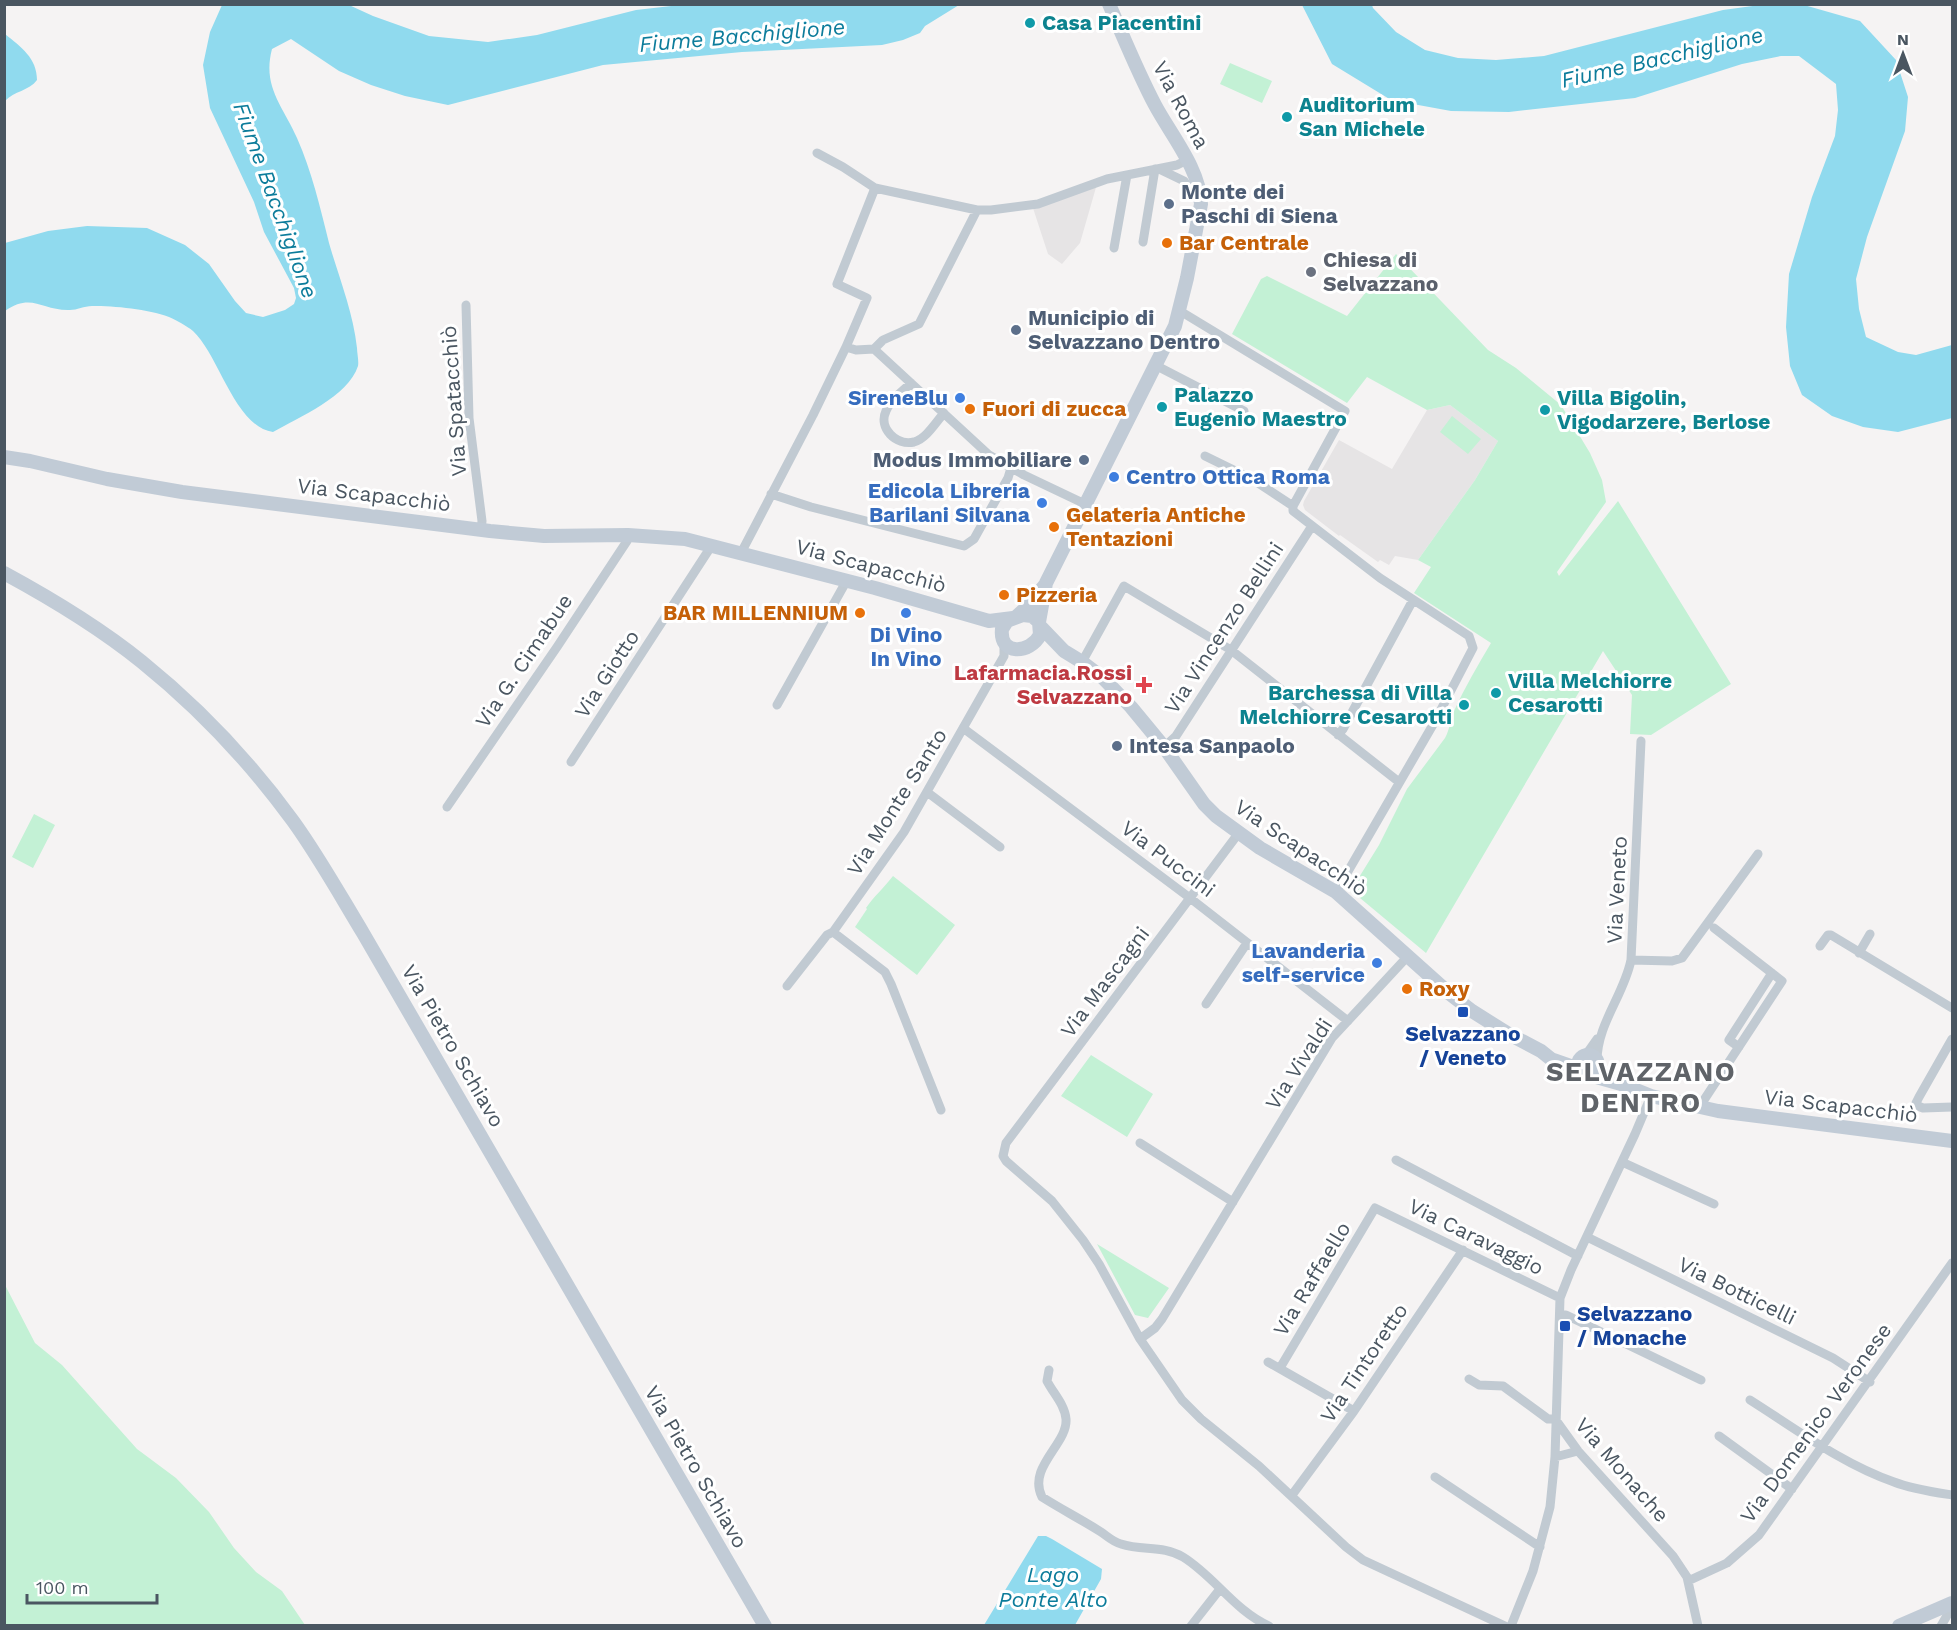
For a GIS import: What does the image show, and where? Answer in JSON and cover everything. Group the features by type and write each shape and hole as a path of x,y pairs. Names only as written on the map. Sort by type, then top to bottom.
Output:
{"street":[{"name":"Via Roma","path":"1015,617 1026,608 1046,583 1175,326 1201,204 1194,175 1154,104 1109,4"},
{"path":"817,153 875,188 976,210 1038,204 1107,179 1177,165 1187,160"},
{"path":"1157,169 1174,174 1194,175"},
{"path":"1143,242 1157,169"},
{"path":"1174,174 1184,181 1201,204"},
{"path":"1114,248 1127,175"},
{"path":"741,552 813,415 867,298 837,284 875,188"},
{"path":"846,347 856,350 874,349 883,340 918,324 976,210"},
{"name":"Via Spatacchiò","path":"466,305 469,418 482,521 481,530"},
{"path":"1179,312 1345,411 1293,506 1293,512 1380,578 1469,636 1473,648 1434,723 1336,892"},
{"path":"874,349 989,454 1011,468 1085,504"},
{"path":"1155,365 1244,411"},
{"path":"911,382 886,410 883,422 887,432 905,443 914,442 923,437 944,413"},
{"path":"1205,456 1251,479 1293,506"},
{"name":"Via Scapacchiò","path":"4,457 182,492 481,530 544,536 669,537 741,552 991,621 1015,617"},
{"path":"771,494 812,507 964,546 974,538 1008,478 1011,468"},
{"name":"Via Vincenzo Bellini","path":"1164,747 1176,736 1311,526"},
{"name":"Via G. Cimabue","path":"447,807 627,542 628,535"},
{"name":"Via Giotto","path":"571,762 712,545"},
{"name":"Via Pietro Schiavo","path":"4,573 87,623 142,662 224,739 261,780 293,821 329,874 765,1626"},
{"path":"777,705 846,580"},
{"name":"Via Roma","path":"1040,624 1046,583"},
{"path":"1082,662 1124,586 1231,650 1399,782"},
{"path":"1338,735 1413,600"},
{"path":"1027,615 1040,624 1040,635 1032,645 1006,647 1004,625 1015,617 1027,615"},
{"path":"991,621 1006,647"},
{"name":"Via Scapacchiò","path":"1040,624 1064,651 1103,678 1131,707 1215,816 1238,834 1336,892 1472,1011 1551,1059 1651,1096 1701,1108 1743,1116 1953,1141"},
{"name":"Via Scapacchiò","path":"1032,645 1064,651"},
{"name":"Via Monte Santo","path":"787,986 827,935 833,932 904,832 963,729 1006,647"},
{"name":"Via Puccini","path":"963,729 1190,898 1348,1021"},
{"name":"Via Veneto","path":"1591,1059 1625,980 1631,960 1641,741"},
{"path":"927,792 1000,847"},
{"name":"Via Mascagni","path":"1140,1338 1083,1240 1052,1201 1006,1161 1003,1153 1006,1143 1238,834"},
{"path":"1631,960 1682,958 1758,854"},
{"path":"1701,1108 1702,1102 1740,1047 1730,1040 1772,973 1714,928"},
{"path":"833,932 885,972 942,1110"},
{"path":"1859,953 1870,934"},
{"path":"1820,946 1828,935 1831,935 1953,1008"},
{"path":"1206,1004 1247,943"},
{"name":"Via Vivaldi","path":"1140,1338 1155,1328 1162,1319 1332,1038 1408,956"},
{"path":"1953,1039 1918,1097 1917,1106 1923,1108 1953,1107"},
{"name":"Via Scapacchiò","path":"1541,1051 1591,1059 1621,1084"},
{"path":"1584,1073 1578,1064 1591,1059"},
{"name":"Via Monache","path":"1651,1096 1560,1298 1556,1419 1578,1451 1673,1556 1688,1581 1698,1626"},
{"path":"1140,1143 1233,1202"},
{"path":"1396,1160 1578,1256"},
{"path":"1622,1162 1714,1204"},
{"name":"Via Caravaggio","path":"1375,1208 1560,1298"},
{"name":"Via Raffaello","path":"1280,1368 1375,1208"},
{"name":"Via Botticelli","path":"1587,1237 1833,1358 1869,1382"},
{"name":"Via Tintoretto","path":"1292,1495 1354,1411 1463,1250"},
{"name":"Via Domenico Veronese","path":"1688,1581 1728,1563 1750,1544 1823,1447 1953,1263"},
{"path":"1560,1315 1566,1315 1701,1380"},
{"path":"1140,1338 1182,1400 1201,1419 1238,1447 1363,1560 1505,1626"},
{"name":"Via Raffaello","path":"1268,1362 1354,1411"},
{"path":"1049,1370 1047,1381 1065,1412 1067,1421 1061,1437 1049,1454 1043,1468 1038,1489 1042,1497 1118,1544 1134,1548 1169,1550 1184,1558 1206,1574 1220,1589 1260,1622 1269,1626"},
{"path":"1469,1379 1479,1385 1503,1386 1548,1419 1556,1419 1550,1507 1540,1547 1510,1626"},
{"path":"1750,1400 1823,1447 1862,1468 1895,1483 1953,1495"},
{"path":"1719,1436 1792,1489"},
{"path":"1555,1457 1578,1451"},
{"path":"1435,1477 1540,1547"},
{"path":"1191,1626 1220,1589"},
{"path":"1899,1626 1949,1604 1949,1612 1941,1626"}],"shaded area":[{"path":"1097,184 1080,243 1062,264 1048,254 1032,205"},
{"path":"1450,405 1498,441 1475,480 1418,560 1395,556 1389,565 1380,560 1378,562 1305,510 1304,501 1339,440 1392,469 1427,410"}],"green space":[{"path":"1230,63 1272,81 1262,103 1220,84"},
{"path":"1396,254 1488,350 1516,368 1561,405 1590,453 1602,480 1606,502 1557,572 1559,576 1618,501 1731,684 1651,735 1630,734 1632,695 1603,651 1426,953 1354,893 1353,887 1379,845 1407,789 1445,738 1458,702 1491,643 1414,593 1431,567 1418,560 1475,480 1498,441 1450,405 1427,410 1367,377 1347,403 1232,334 1261,279 1267,276 1347,316"},
{"path":"1452,416 1481,439 1468,454 1440,432"},
{"path":"34,814 55,825 33,868 12,857"},
{"path":"893,876 955,925 917,975 855,927 866,908"},
{"path":"1091,1055 1153,1094 1127,1137 1061,1096"},
{"path":"1097,1244 1169,1288 1148,1318 1135,1315"},
{"path":"4,1283 35,1343 62,1365 137,1449 176,1478 209,1512 234,1548 256,1572 282,1591 305,1625 5,1625"}],"water":[{"name":"Fiume Bacchiglione","path":"222,5 349,5 429,36 488,42 537,35 636,10 680,5 959,5 925,26 920,33 882,45 742,52 603,65 448,105 405,96 371,85 339,71 291,39 272,49 270,74 272,85 297,138 311,177 349,308 358,362 353,377 334,397 273,432 260,427 248,417 228,389 202,342 193,331 172,318 131,308 92,306 60,310 30,303 23,303 5,311 5,243 48,231 87,226 147,228 185,245 209,264 246,313 263,317 285,310 294,304 296,298 294,288 264,232 254,202 210,108 203,65 210,32"},
{"name":"Fiume Bacchiglione","path":"1302,5 1372,5 1396,32 1425,50 1458,58 1496,60 1544,56 1723,10 1760,5 1804,5 1860,21 1896,60 1908,97 1905,131 1867,237 1856,279 1859,309 1866,337 1898,352 1916,355 1952,345 1952,418 1898,432 1863,427 1832,416 1802,395 1790,366 1786,327 1789,274 1812,197 1835,136 1838,110 1836,84 1799,56 1781,56 1742,64 1635,98 1509,112 1451,111 1391,100 1332,64"},
{"path":"5,34 31,59 37,80 30,87 5,101"},
{"name":"Lago Ponte Alto","path":"1038,1536 1052,1539 1102,1569 1101,1579 1075,1625 984,1625"}],"place":[{"name":"Casa Piacentini","path":"1030,23"},
{"name":"Auditorium San Michele","path":"1287,117"},
{"name":"Monte dei Paschi di Siena","path":"1169,204"},
{"name":"Bar Centrale","path":"1167,243"},
{"name":"Chiesa di Selvazzano","path":"1311,272"},
{"name":"Municipio di Selvazzano Dentro","path":"1016,330"},
{"name":"SireneBlu","path":"960,398"},
{"name":"Palazzo Eugenio Maestro","path":"1162,407"},
{"name":"Fuori di zucca","path":"970,409"},
{"name":"Villa Bigolin, Vigodarzere, Berlose","path":"1545,410"},
{"name":"Modus Immobiliare","path":"1084,460"},
{"name":"Centro Ottica Roma","path":"1114,477"},
{"name":"Edicola Libreria Barilani Silvana","path":"1042,503"},
{"name":"Gelateria Antiche Tentazioni","path":"1054,527"},
{"name":"Pizzeria","path":"1004,595"},
{"name":"BAR MILLENNIUM","path":"860,613"},
{"name":"Di Vino In Vino","path":"906,613"},
{"name":"Lafarmacia.Rossi Selvazzano","path":"1144,685"},
{"name":"Villa Melchiorre Cesarotti","path":"1496,693"},
{"name":"Barchessa di Villa Melchiorre Cesarotti","path":"1464,705"},
{"name":"Intesa Sanpaolo","path":"1117,746"},
{"name":"Lavanderia self-service","path":"1377,963"},
{"name":"Roxy","path":"1407,989"},
{"name":"Selvazzano / Veneto","path":"1463,1012"},
{"name":"Selvazzano / Monache","path":"1565,1326"}],"district":[{"name":"SELVAZZANO DENTRO","path":"1641,1088"}]}
